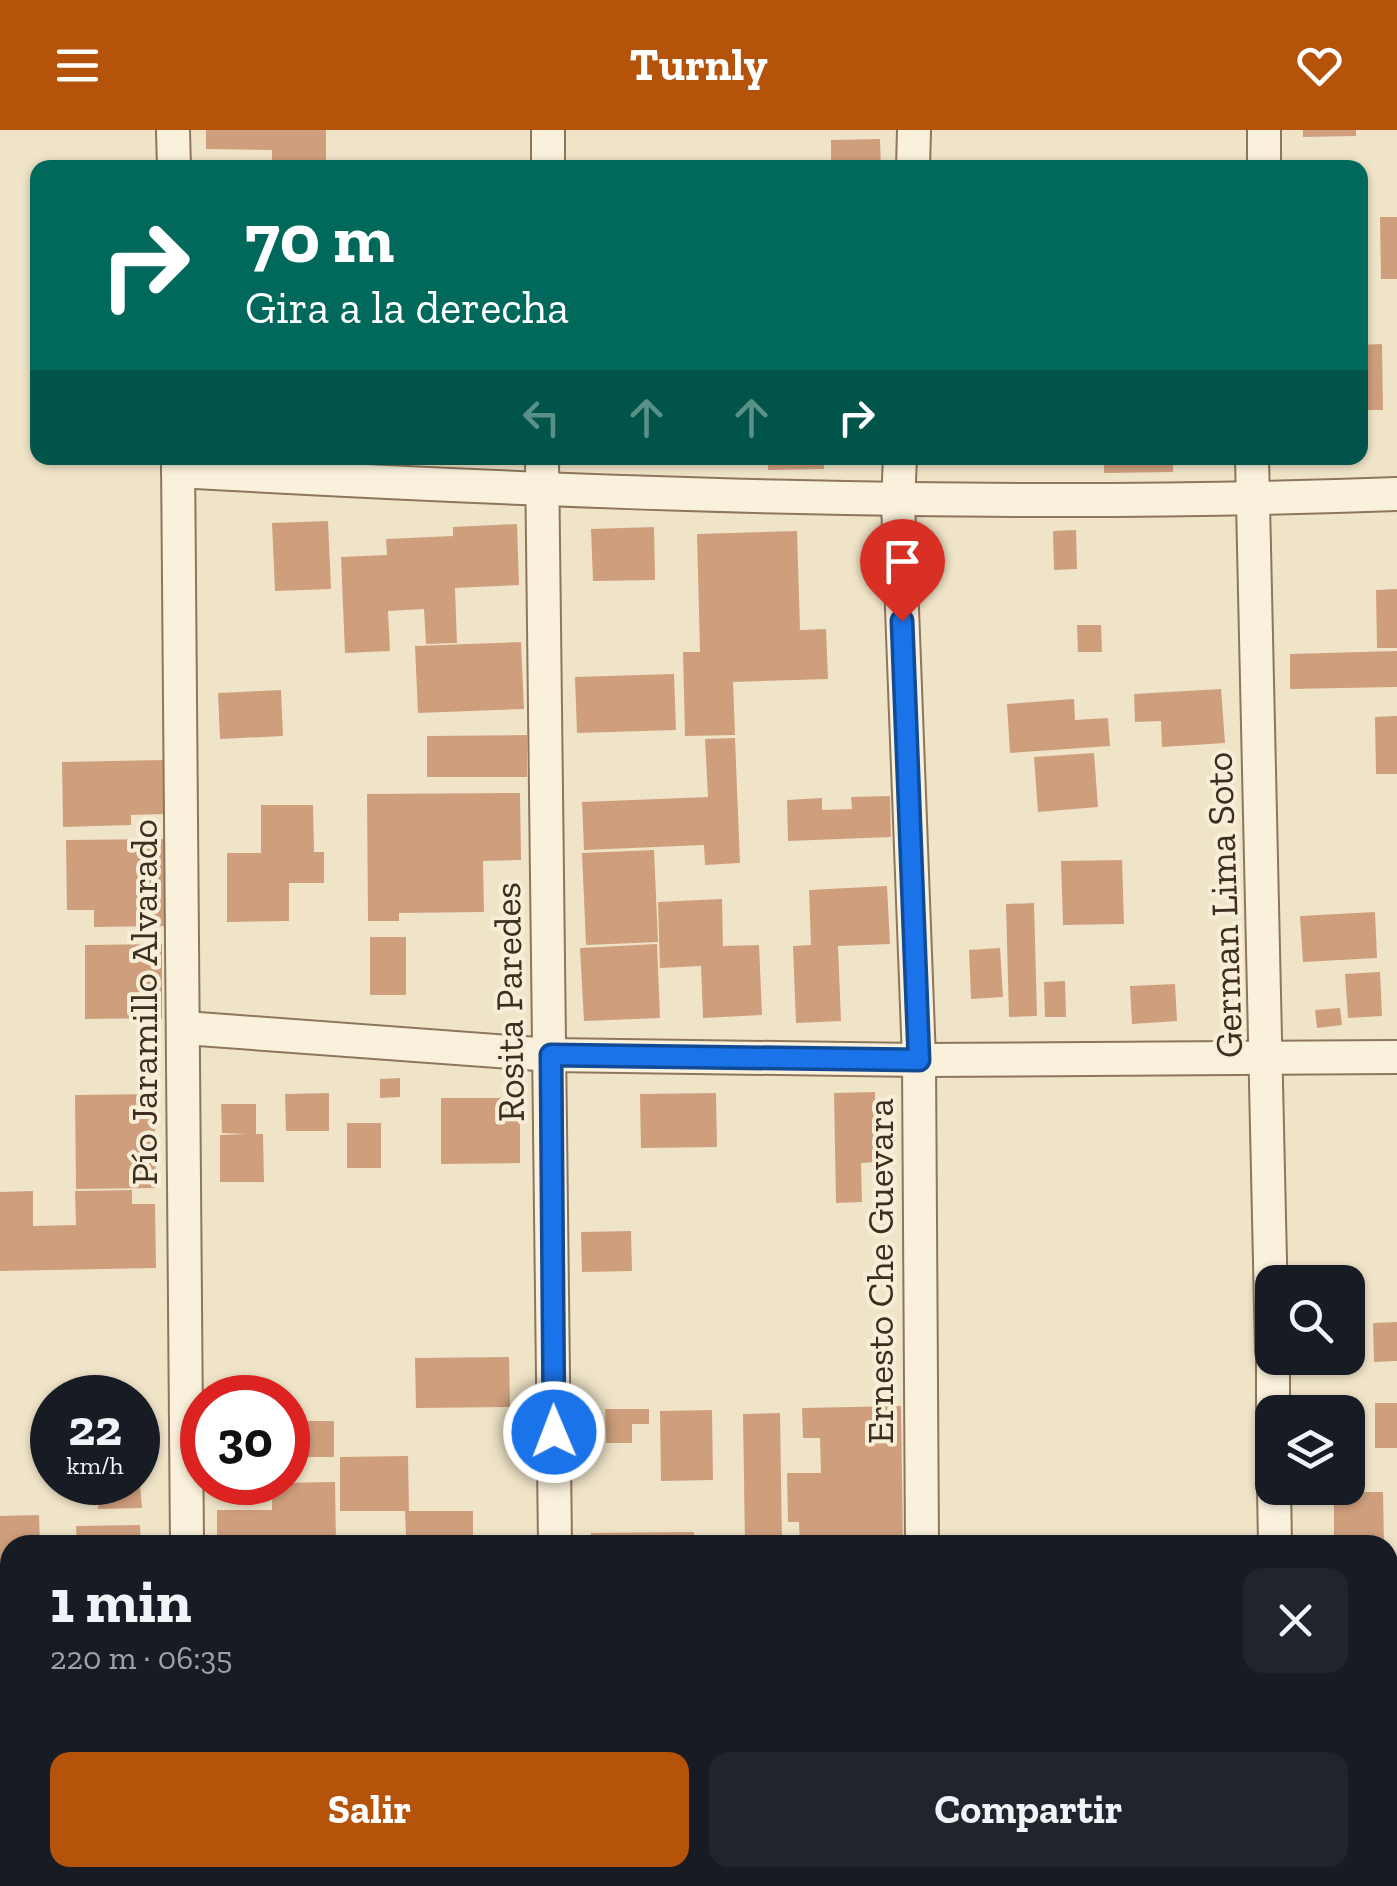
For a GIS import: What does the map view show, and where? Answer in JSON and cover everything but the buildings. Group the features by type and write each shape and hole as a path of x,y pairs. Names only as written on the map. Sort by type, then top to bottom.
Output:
{"street":[{"path":"173,130 174,160"},
{"path":"548,130 548,160"},
{"path":"913,160 914,130"},
{"path":"1264,130 1264,160"},
{"name":"Pío Jaramillo Alvarado","path":"178,465 186,1535"},
{"path":"191,465 542,492 898,502 1397,494"},
{"name":"Rosita Paredes","path":"542,465 554,1535"},
{"name":"Ernesto Che Guevara","path":"900,465 919,1060 922,1535"},
{"name":"German Lima Soto","path":"1252,465 1271,1265"},
{"path":"185,1028 551,1055 919,1060 1397,1057"},
{"path":"1274,1505 1275,1535"}],"route":[{"path":"554,1432 551,1055 919,1060 902,621"}]}
